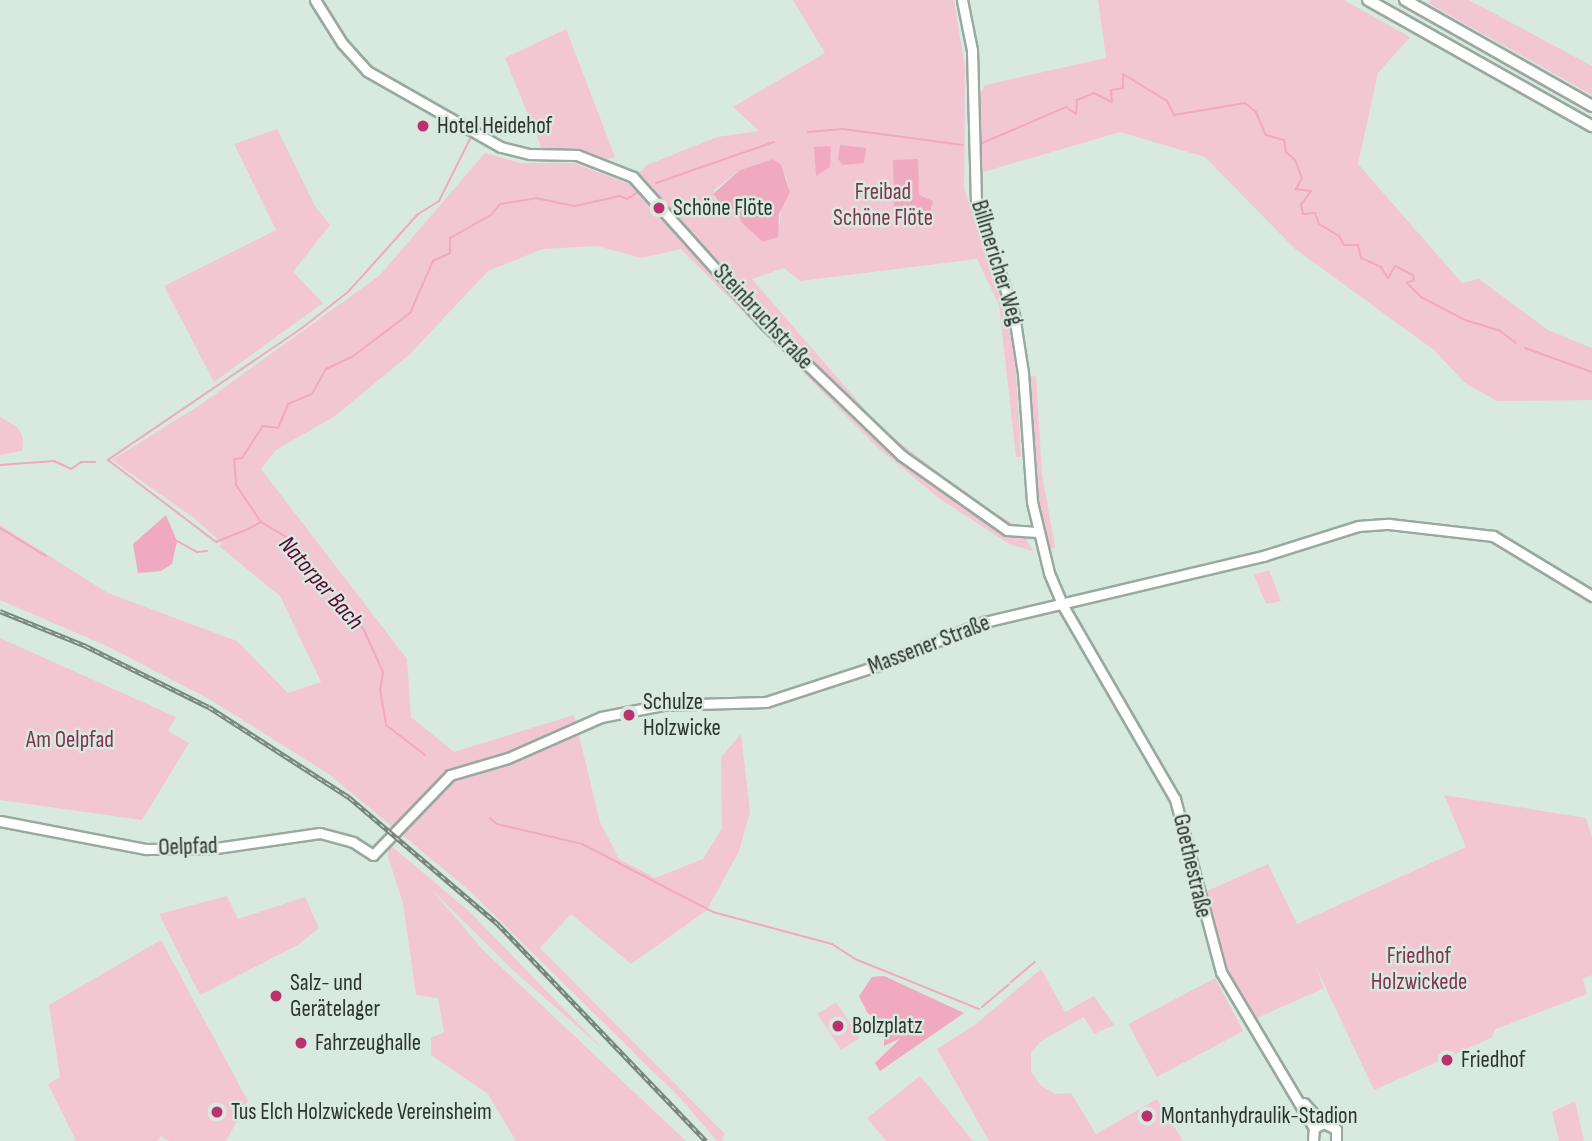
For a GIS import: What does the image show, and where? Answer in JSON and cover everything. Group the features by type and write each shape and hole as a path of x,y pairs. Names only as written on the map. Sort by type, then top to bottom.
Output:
{"highway":[{"path":"1368,0 1592,127"},
{"path":"1405,0 1592,106"}],"street":[{"name":"Steinbruchstraße","path":"315,0 346,49 367,71 478,133 511,151 577,155 633,177 766,325 901,455 1007,530 1037,532"},
{"name":"Billmericher Weg","path":"962,0 972,50 976,201 1018,336 1037,532 1063,606"},
{"name":"Massener Straße","path":"373,855 450,775 508,758 601,717 663,705 766,702 868,669 979,623 1063,606 1263,556 1333,532 1389,524 1493,536 1592,596"},
{"name":"Goethestraße","path":"1063,606 1175,799 1221,972 1245,1018 1294,1091 1314,1134 1336,1129 1336,1141"},
{"name":"Oelpfad","path":"0,821 146,849 216,848 320,833 353,842 373,855"}],"green space":[{"name":"Freibad Schöne Flöte","path":"793,0 954,0 965,68 964,189 1004,303 1015,359 1021,457 1016,457 999,305 977,259 800,281 784,268 752,279 880,427 973,500 1019,527 1033,551 1011,545 940,499 877,447 681,249 642,258 597,246 543,249 488,271 409,355 335,416 276,450 261,469 407,659 411,717 454,752 574,715 600,822 619,859 655,878 703,859 722,829 721,757 741,734 750,812 739,851 707,910 631,964 571,914 540,948 725,1134 722,1141 717,1141 681,1099 470,891 330,775 211,700 109,647 0,600 0,525 108,593 237,641 288,693 321,682 280,596 219,546 222,543 194,518 112,460 200,405 379,276 485,153 520,163 574,163 629,184 647,165 717,137 759,131 733,107 825,53","holes":["773,159 787,178 789,192 781,208 780,223 763,242 742,222 735,209 725,209 714,197 714,190 740,170"]},
{"path":"1098,0 1344,0 1410,37 1378,73 1358,164 1462,283 1479,279 1548,330 1592,348 1592,400 1497,401 1465,383 1434,350 1294,248 1205,157 1120,132 973,175 974,104 985,85 1106,58"},
{"path":"1431,0 1469,0 1592,66 1592,95 1428,3"},
{"path":"566,29 615,157 607,159 542,149 505,58"},
{"path":"277,129 315,206 330,225 293,272 323,303 214,382 164,286 276,230 234,144"},
{"path":"1036,376 1042,474 1055,547 1048,550 1032,472 1027,377"},
{"path":"0,417 18,428 23,438 22,451 0,455"},
{"path":"1269,570 1281,601 1266,604 1254,575"},
{"name":"Am Oelpfad","path":"0,638 176,717 168,731 189,743 142,820 0,800"},
{"name":"Friedhof Holzwickede","path":"1444,795 1586,818 1592,838 1592,975 1583,979 1587,994 1496,1029 1491,1038 1374,1090 1315,965 1324,988 1255,1019 1226,965 1205,892 1268,864 1297,924 1466,847"},
{"path":"389,844 471,913 602,1048 514,971 430,888 484,951 686,1141 516,1141 488,1094 431,1055 431,1038 444,1032 438,998 416,995 403,903 388,857"},
{"path":"227,896 238,919 305,897 319,928 298,945 200,995 159,914"},
{"path":"161,940 248,1101 226,1141 169,1141 161,1136 158,1141 76,1141 48,1084 60,1077 49,1005"},
{"path":"1041,969 1065,1012 1094,996 1114,1025 1094,1034 1084,1017 1041,1041 1031,1053 1031,1071 1040,1085 1055,1094 1071,1093 1096,1134 1157,1099 1183,1141 989,1141 937,1049 976,1024"},
{"path":"1215,978 1243,1031 1157,1077 1128,1024"},
{"name":"Bolzplatz","path":"836,1002 859,1038 841,1050 818,1014"},
{"path":"920,1076 973,1141 886,1141 867,1118"},
{"path":"1575,1101 1584,1141 1559,1141 1552,1112"}],"shaded area":[{"path":"840,145 866,148 864,163 843,165 838,159"},
{"path":"831,146 830,167 816,176 814,147"},
{"path":"773,159 781,165 790,192 779,214 778,237 763,242 742,223 735,209 725,209 713,194 740,170"},
{"path":"918,159 919,195 933,201 929,216 894,214 893,160"},
{"path":"166,515 177,541 172,564 161,571 138,573 133,544"},
{"path":"884,976 964,1013 880,1071 875,1063 901,1038 884,1046 884,1029 867,1012 859,996 872,977"}],"waterway":[{"path":"980,144 1066,107 1076,114 1077,100 1094,93 1112,102 1111,90 1123,88 1123,74 1167,101 1174,115 1245,103 1256,112 1266,135 1284,140 1286,152 1295,160 1302,178 1296,189 1311,191 1301,205 1303,214 1315,213 1319,224 1339,236 1344,245 1358,245 1361,258 1381,267 1388,278 1395,266 1413,275 1414,280 1407,283 1421,297 1465,320 1500,331 1516,343"},
{"path":"808,132 843,129 963,145"},
{"path":"470,139 439,201 418,214 348,292 302,328 108,460 216,542 250,528 261,522 236,485 234,459 242,458 263,426 278,428 288,404 312,394 326,369 352,357 410,313 433,261 450,253 450,238 491,215 500,204 536,198 575,206 620,196 627,199 638,192 644,195"},
{"path":"656,183 774,142"},
{"path":"1525,348 1592,372"},
{"path":"0,465 54,461 71,469 81,462 95,462"},
{"name":"Natorper Bach","path":"261,522 286,537 364,630 383,672 380,690 386,725 425,755"},
{"path":"0,528 46,556"},
{"path":"177,541 197,552 207,551"},
{"path":"490,818 497,824 582,844 713,912 832,944 855,959 979,1009"},
{"path":"1011,982 1035,962"},
{"path":"982,1007 1009,984"}],"railway":[{"path":"0,611 86,646 209,707 350,798 499,925 706,1141"}],"place":[{"name":"Hotel Heidehof","path":"423,126"},
{"name":"Schöne Flöte","path":"659,208"},
{"name":"Schulze Holzwicke","path":"629,715"},
{"name":"Salz- und Gerätelager","path":"276,996"},
{"name":"Bolzplatz","path":"838,1026"},
{"name":"Fahrzeughalle","path":"301,1043"},
{"name":"Friedhof","path":"1447,1060"},
{"name":"Tus Elch Holzwickede Vereinsheim","path":"217,1112"},
{"name":"Montanhydraulik-Stadion","path":"1147,1116"}]}
